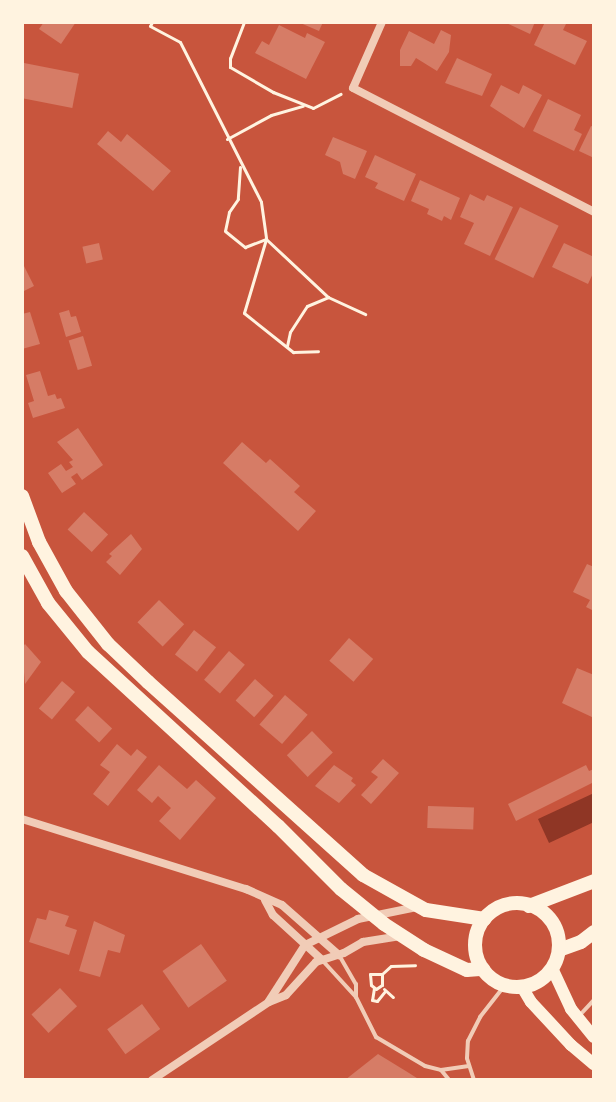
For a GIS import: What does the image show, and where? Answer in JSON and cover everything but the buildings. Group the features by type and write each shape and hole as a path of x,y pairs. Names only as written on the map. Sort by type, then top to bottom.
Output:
{"main road":[{"path":"22,496 51,566 82,613 108,644 348,862 383,888 417,907 446,915 484,919"},
{"path":"22,556 48,603 88,652 371,914 401,936 467,970 483,969"},
{"path":"529,906 547,916 554,926 559,950 552,968 544,977 522,987 505,985 483,969 475,944 484,919 503,906 529,906 594,881"},
{"path":"559,950 581,942 594,932"},
{"path":"552,968 577,1018 594,1037"},
{"path":"522,987 531,1002 594,1064"}],"street":[{"path":"382,22 353,88 594,212"},
{"path":"22,819 234,884 282,905 339,955"},
{"path":"265,900 273,915 321,959"},
{"path":"269,1002 305,945 371,914 417,907"},
{"path":"152,1080 269,1002 286,995 321,959 339,955 363,942 401,936"}],"lane":[{"path":"339,955 356,984 356,997"},
{"path":"321,959 356,997 376,1037 418,1063 441,1070 469,1066"},
{"path":"474,1080 466,1048 471,1032 505,985"},
{"path":"577,1018 594,1000"},
{"path":"441,1070 449,1080"}],"path":[{"path":"152,22 150,26 180,42 261,202 266,239 244,313 293,352 318,351"},
{"path":"244,22 230,58 230,67 273,92 313,108 353,88"},
{"path":"227,139 271,115 307,105"},
{"path":"240,164 238,199 229,212 225,231 245,247 266,239"},
{"path":"266,239 328,297 365,314"},
{"path":"287,347 290,332 307,306 328,297"},
{"path":"380,986 382,974 391,966 415,965"},
{"path":"382,974 370,974 374,988 372,1000 377,1001 385,991"},
{"path":"374,988 380,986"},
{"path":"380,986 393,997"}],"shaded area":[{"path":"594,793 594,822 549,843 538,819"}]}
